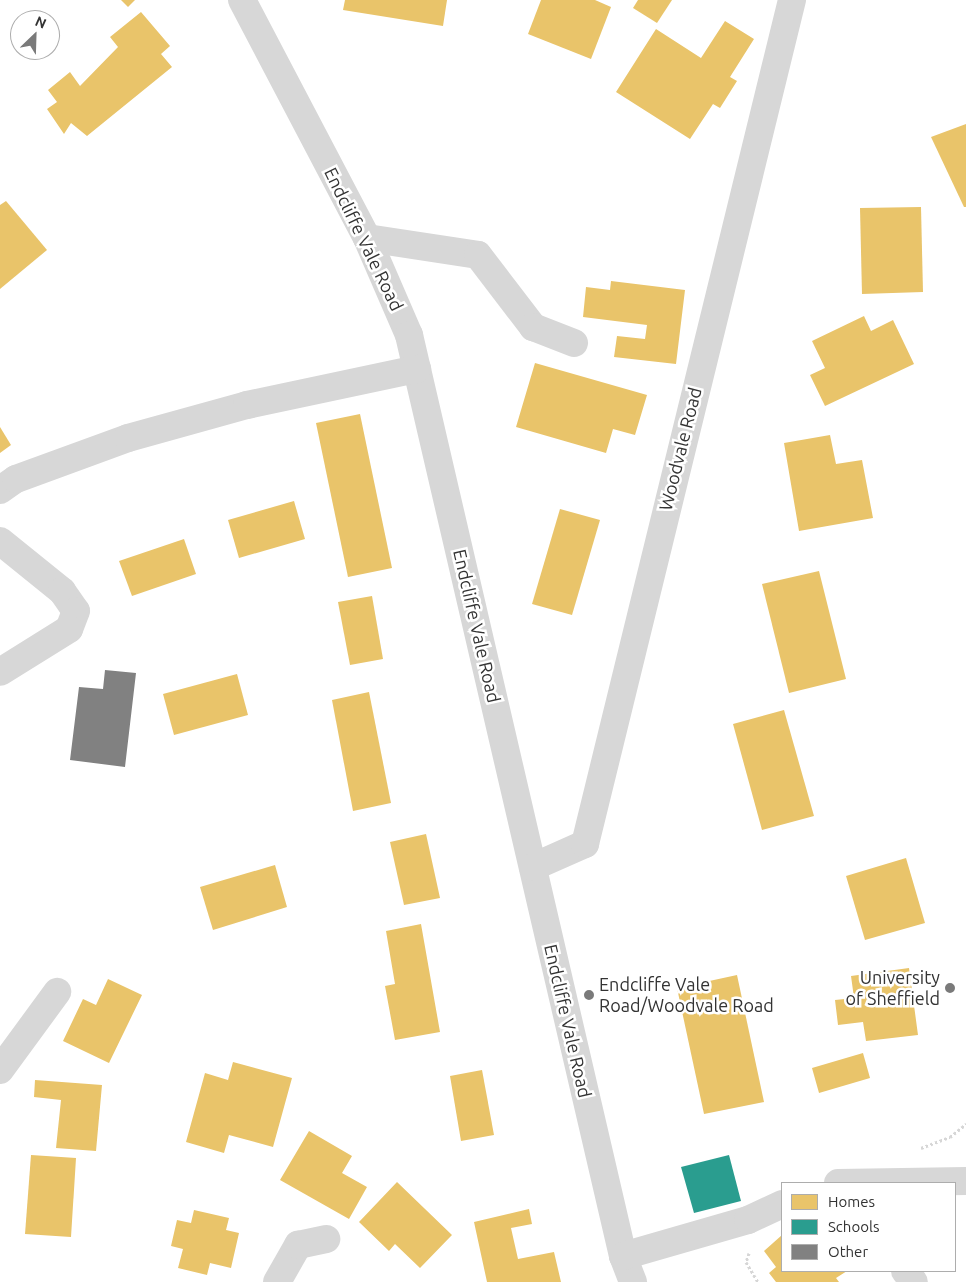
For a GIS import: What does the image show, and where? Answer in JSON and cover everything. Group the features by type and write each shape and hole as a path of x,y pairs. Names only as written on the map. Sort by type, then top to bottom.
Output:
{"street":[{"name":"Endcliffe Vale Road","path":"242,0 367,238 409,335 622,1256 632,1282"},
{"name":"Woodvale Road","path":"533,867 585,844 792,0"},
{"path":"367,238 478,255 532,327 574,343"},
{"path":"0,490 16,479 128,438 247,405 417,369"},
{"path":"0,541 62,591 76,612 69,629 0,672"},
{"path":"0,1070 57,992"},
{"path":"904,1182 966,1181"},
{"path":"622,1256 748,1220 781,1204"},
{"path":"277,1282 298,1245 326,1240"},
{"path":"906,1272 914,1282"}],"building: Homes":[{"path":"121,0 135,0 128,7"},
{"path":"345,0 447,0 443,26 343,10"},
{"path":"541,0 595,0 611,7 591,59 528,34"},
{"path":"638,0 672,0 657,23 633,8"},
{"path":"141,12 170,46 161,54 172,67 87,136 71,123 64,134 47,109 57,102 48,90 70,72 80,86 118,47 110,37"},
{"path":"725,21 754,39 730,77 737,81 720,108 713,104 690,139 616,92 656,29 701,58"},
{"path":"966,124 966,207 964,207 931,137"},
{"path":"6,201 47,250 0,289 0,205"},
{"path":"921,207 923,292 862,294 860,208"},
{"path":"611,281 685,290 676,364 614,357 617,336 645,339 647,325 583,317 586,287 610,290"},
{"path":"864,316 871,331 893,320 914,364 825,406 810,375 825,368 812,341"},
{"path":"535,363 647,395 635,435 613,429 606,453 516,427"},
{"path":"360,414 392,568 348,577 316,423"},
{"path":"0,427 11,445 0,453"},
{"path":"830,435 836,464 862,460 873,518 799,531 784,443"},
{"path":"294,501 305,539 239,558 228,520"},
{"path":"560,509 600,520 572,615 532,604"},
{"path":"184,539 196,574 132,596 119,561"},
{"path":"819,571 846,679 789,693 762,584"},
{"path":"372,596 383,659 350,665 338,602"},
{"path":"237,674 248,715 174,735 163,694"},
{"path":"369,692 391,803 353,811 332,700"},
{"path":"784,710 814,816 762,830 733,724"},
{"path":"426,834 440,898 404,905 390,842"},
{"path":"906,858 925,923 865,940 846,876"},
{"path":"275,865 287,907 213,930 200,887"},
{"path":"421,924 440,1032 395,1040 385,986 395,984 386,931"},
{"path":"909,968 918,1035 866,1041 863,1022 838,1025 835,1000 854,998 851,976"},
{"path":"737,975 764,1102 704,1114 677,988"},
{"path":"108,979 142,995 109,1063 63,1041 83,999 96,1005"},
{"path":"863,1053 870,1078 819,1093 812,1068"},
{"path":"233,1062 292,1078 273,1147 229,1135 224,1153 186,1142 205,1073 228,1080"},
{"path":"482,1070 494,1135 461,1141 450,1076"},
{"path":"35,1080 102,1085 96,1151 56,1148 61,1100 34,1097"},
{"path":"309,1131 352,1156 342,1173 367,1187 349,1219 280,1180"},
{"path":"31,1155 76,1158 71,1237 25,1234"},
{"path":"397,1182 452,1235 420,1268 395,1244 389,1251 359,1222"},
{"path":"529,1209 532,1224 511,1228 518,1259 554,1252 561,1282 487,1282 474,1222"},
{"path":"194,1210 229,1218 226,1230 239,1233 231,1268 210,1263 207,1275 178,1268 183,1249 171,1246 177,1220 191,1223"},
{"path":"781,1236 781,1272 845,1272 836,1278 839,1282 776,1282 769,1273 776,1267 764,1251"}],"building: Schools":[{"path":"729,1155 741,1201 694,1213 681,1167"}],"building: Other":[{"path":"105,670 136,673 125,767 70,760 79,687 103,689"}],"place":[{"name":"University of Sheffield","path":"950,988"},
{"name":"Endcliffe Vale Road/Woodvale Road","path":"589,995"}]}
